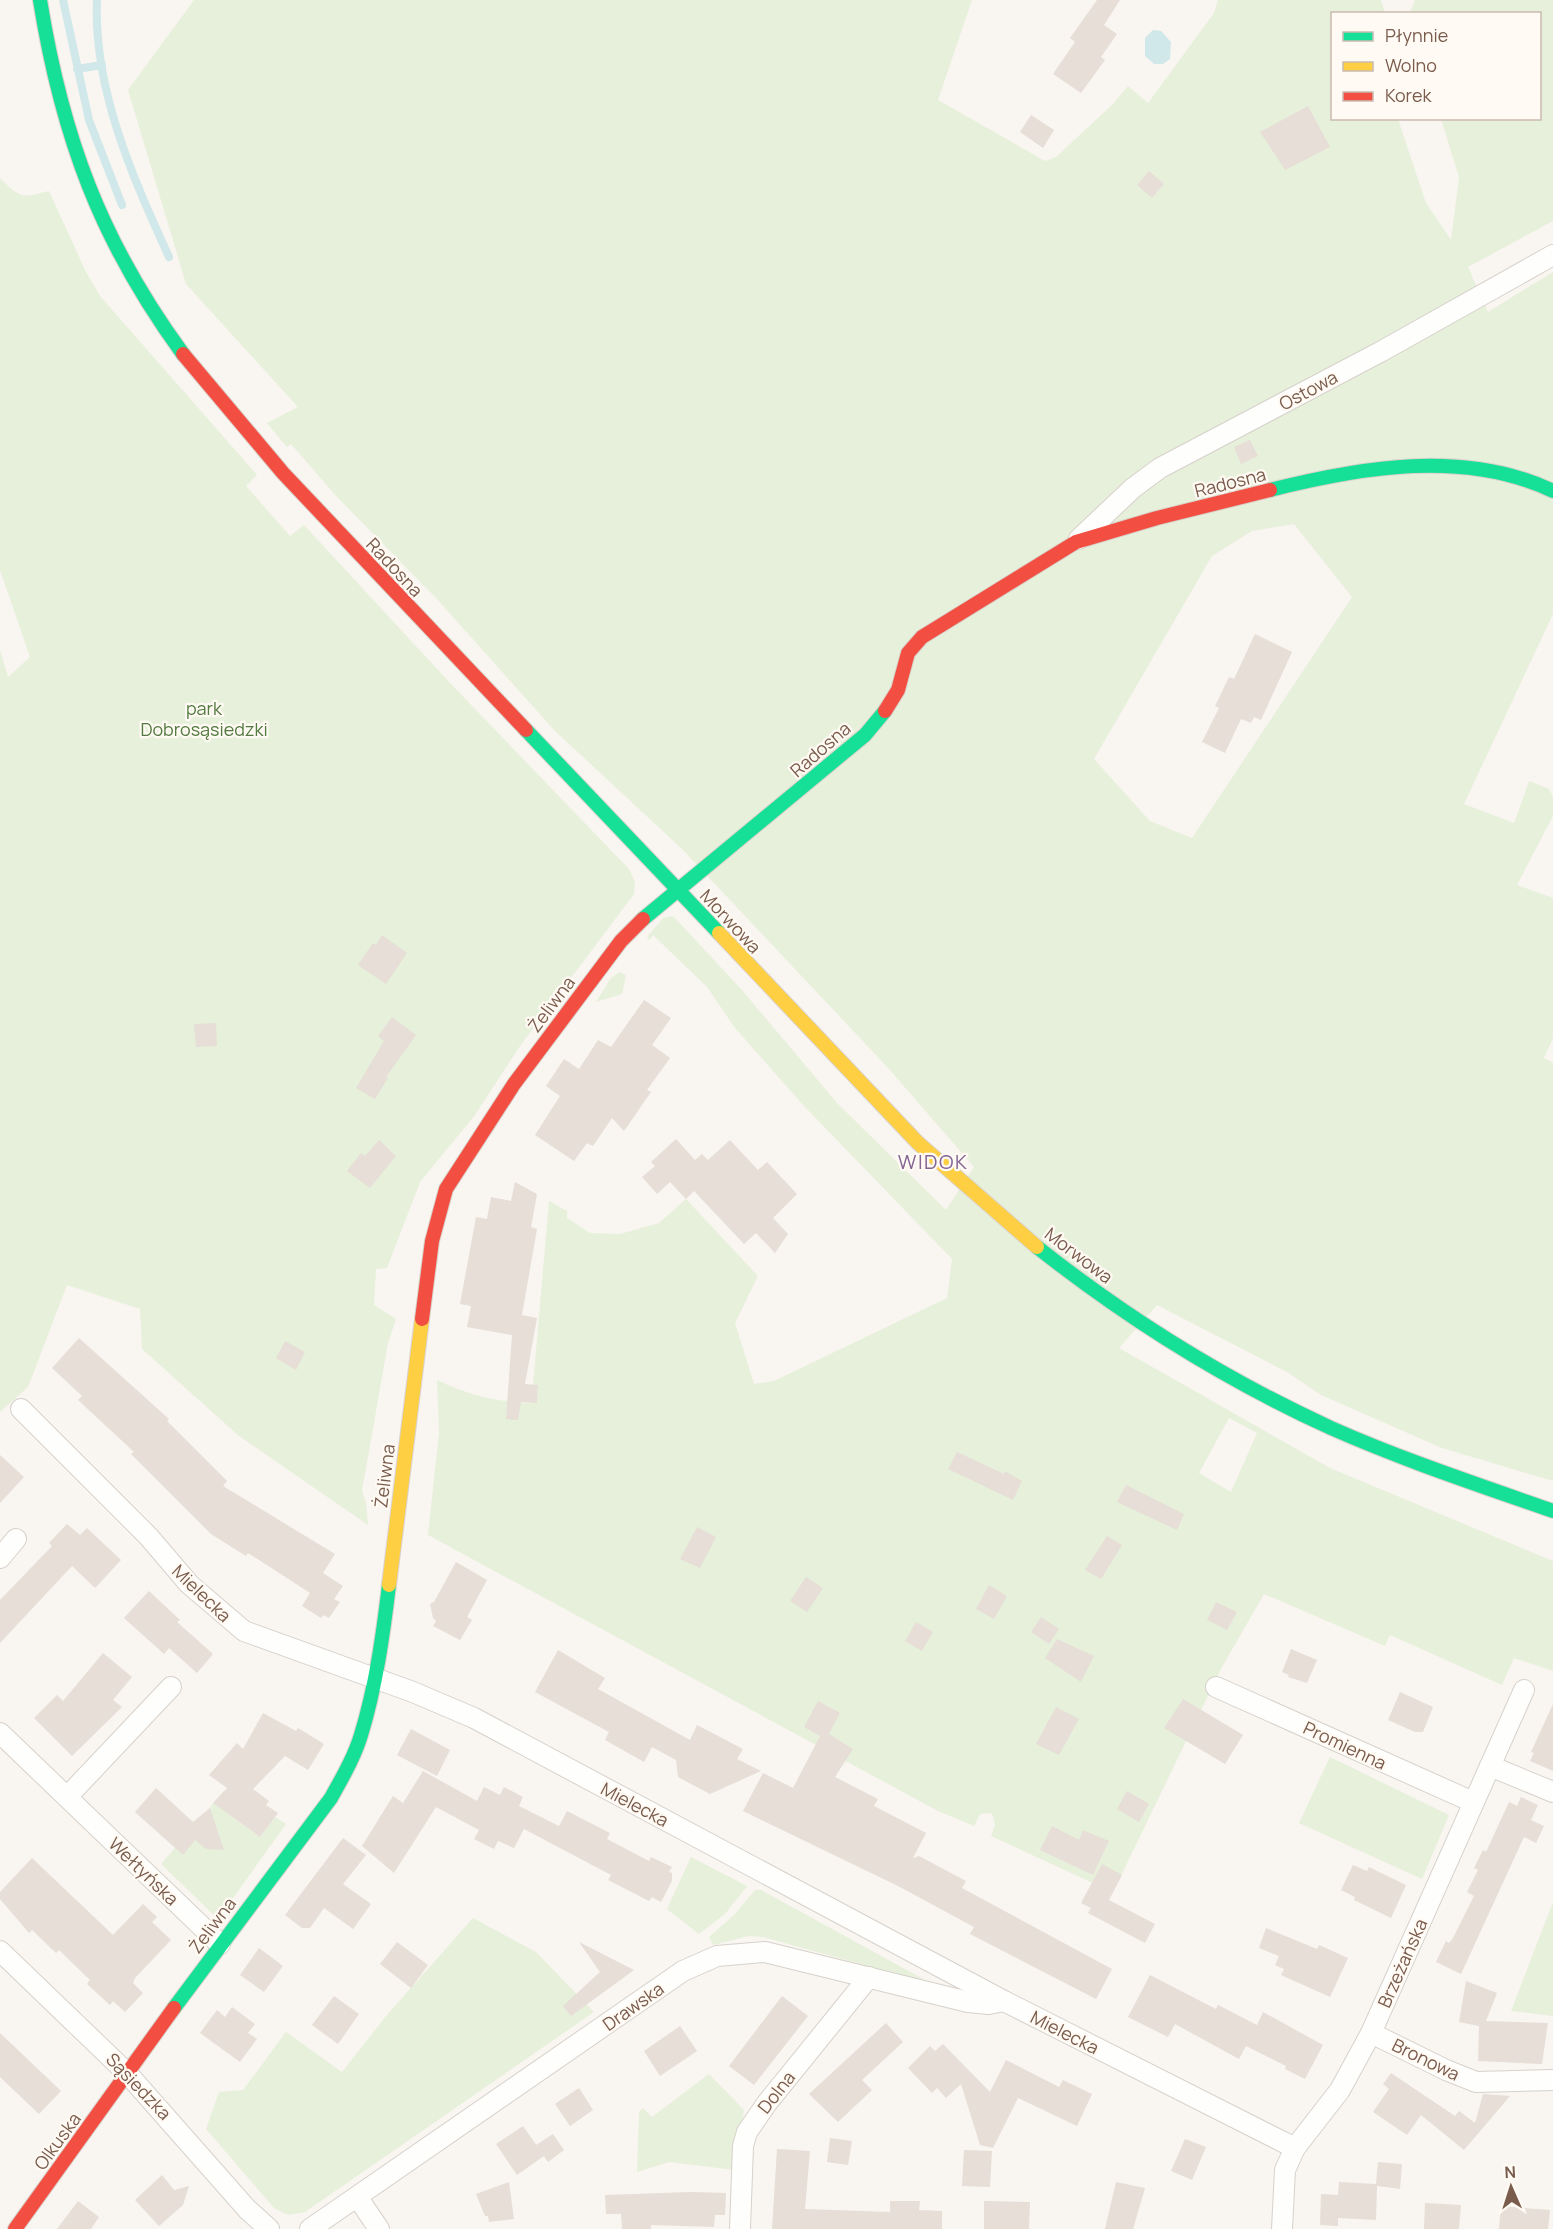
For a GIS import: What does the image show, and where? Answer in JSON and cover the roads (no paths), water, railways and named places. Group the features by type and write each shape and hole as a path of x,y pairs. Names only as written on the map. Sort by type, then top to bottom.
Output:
{"street":[{"name":"Radosna","path":"40,0 52,72 83,175 105,228 160,322 198,374 247,432 356,551 678,891 697,878 865,735 892,703 913,645 1076,542 1157,518 1315,479 1381,468 1463,467 1497,471 1530,480 1553,492"},
{"name":"Ostowa","path":"1076,542 1133,488 1160,468 1382,351 1553,255"},
{"name":"Morwowa","path":"678,891 932,1156 999,1216 1100,1294 1209,1364 1331,1428 1428,1468 1553,1510"},
{"name":"Żeliwna","path":"127,2073 220,1944 331,1798 361,1736 376,1679 432,1241 440,1204 446,1189 554,1028 621,941 660,903 678,891"},
{"name":"Mielecka","path":"21,1409 148,1537 189,1584 231,1622 262,1640 413,1692 474,1718 1004,2001 1295,2148"},
{"path":"0,1558 16,1539"},
{"path":"67,1797 171,1687"},
{"name":"Promienna","path":"1216,1687 1473,1802"},
{"name":"Brzeżańska","path":"1282,2229 1285,2170 1295,2148 1340,2090 1371,2033 1524,1690"},
{"name":"Wełtyńska","path":"0,1733 220,1944"},
{"path":"1490,1766 1553,1792"},
{"name":"Sąsiedzka","path":"0,1951 127,2073 247,2209 269,2229"},
{"name":"Drawska","path":"310,2229 358,2198 683,1971 700,1963 734,1953 765,1952 968,2002 989,2004 1004,2001"},
{"name":"Dolna","path":"740,2229 743,2146 747,2132 767,2103 869,1977"},
{"name":"Bronowa","path":"1371,2033 1446,2070 1476,2082 1553,2080"},
{"name":"Olkuska","path":"15,2229 127,2073"},
{"path":"358,2198 379,2229"}],"water":[{"path":"1153,30 1161,31 1171,42 1170,59 1163,64 1154,64 1145,56 1145,38"}],"waterway":[{"path":"63,0 89,120 122,205"},
{"path":"97,0 97,33 109,100 129,164 169,257"},
{"path":"77,69 102,65"}],"district":[{"name":"WIDOK","path":"933,1161"}],"park label":[{"name":"park Dobrosąsiedzki","path":"204,718"}]}
